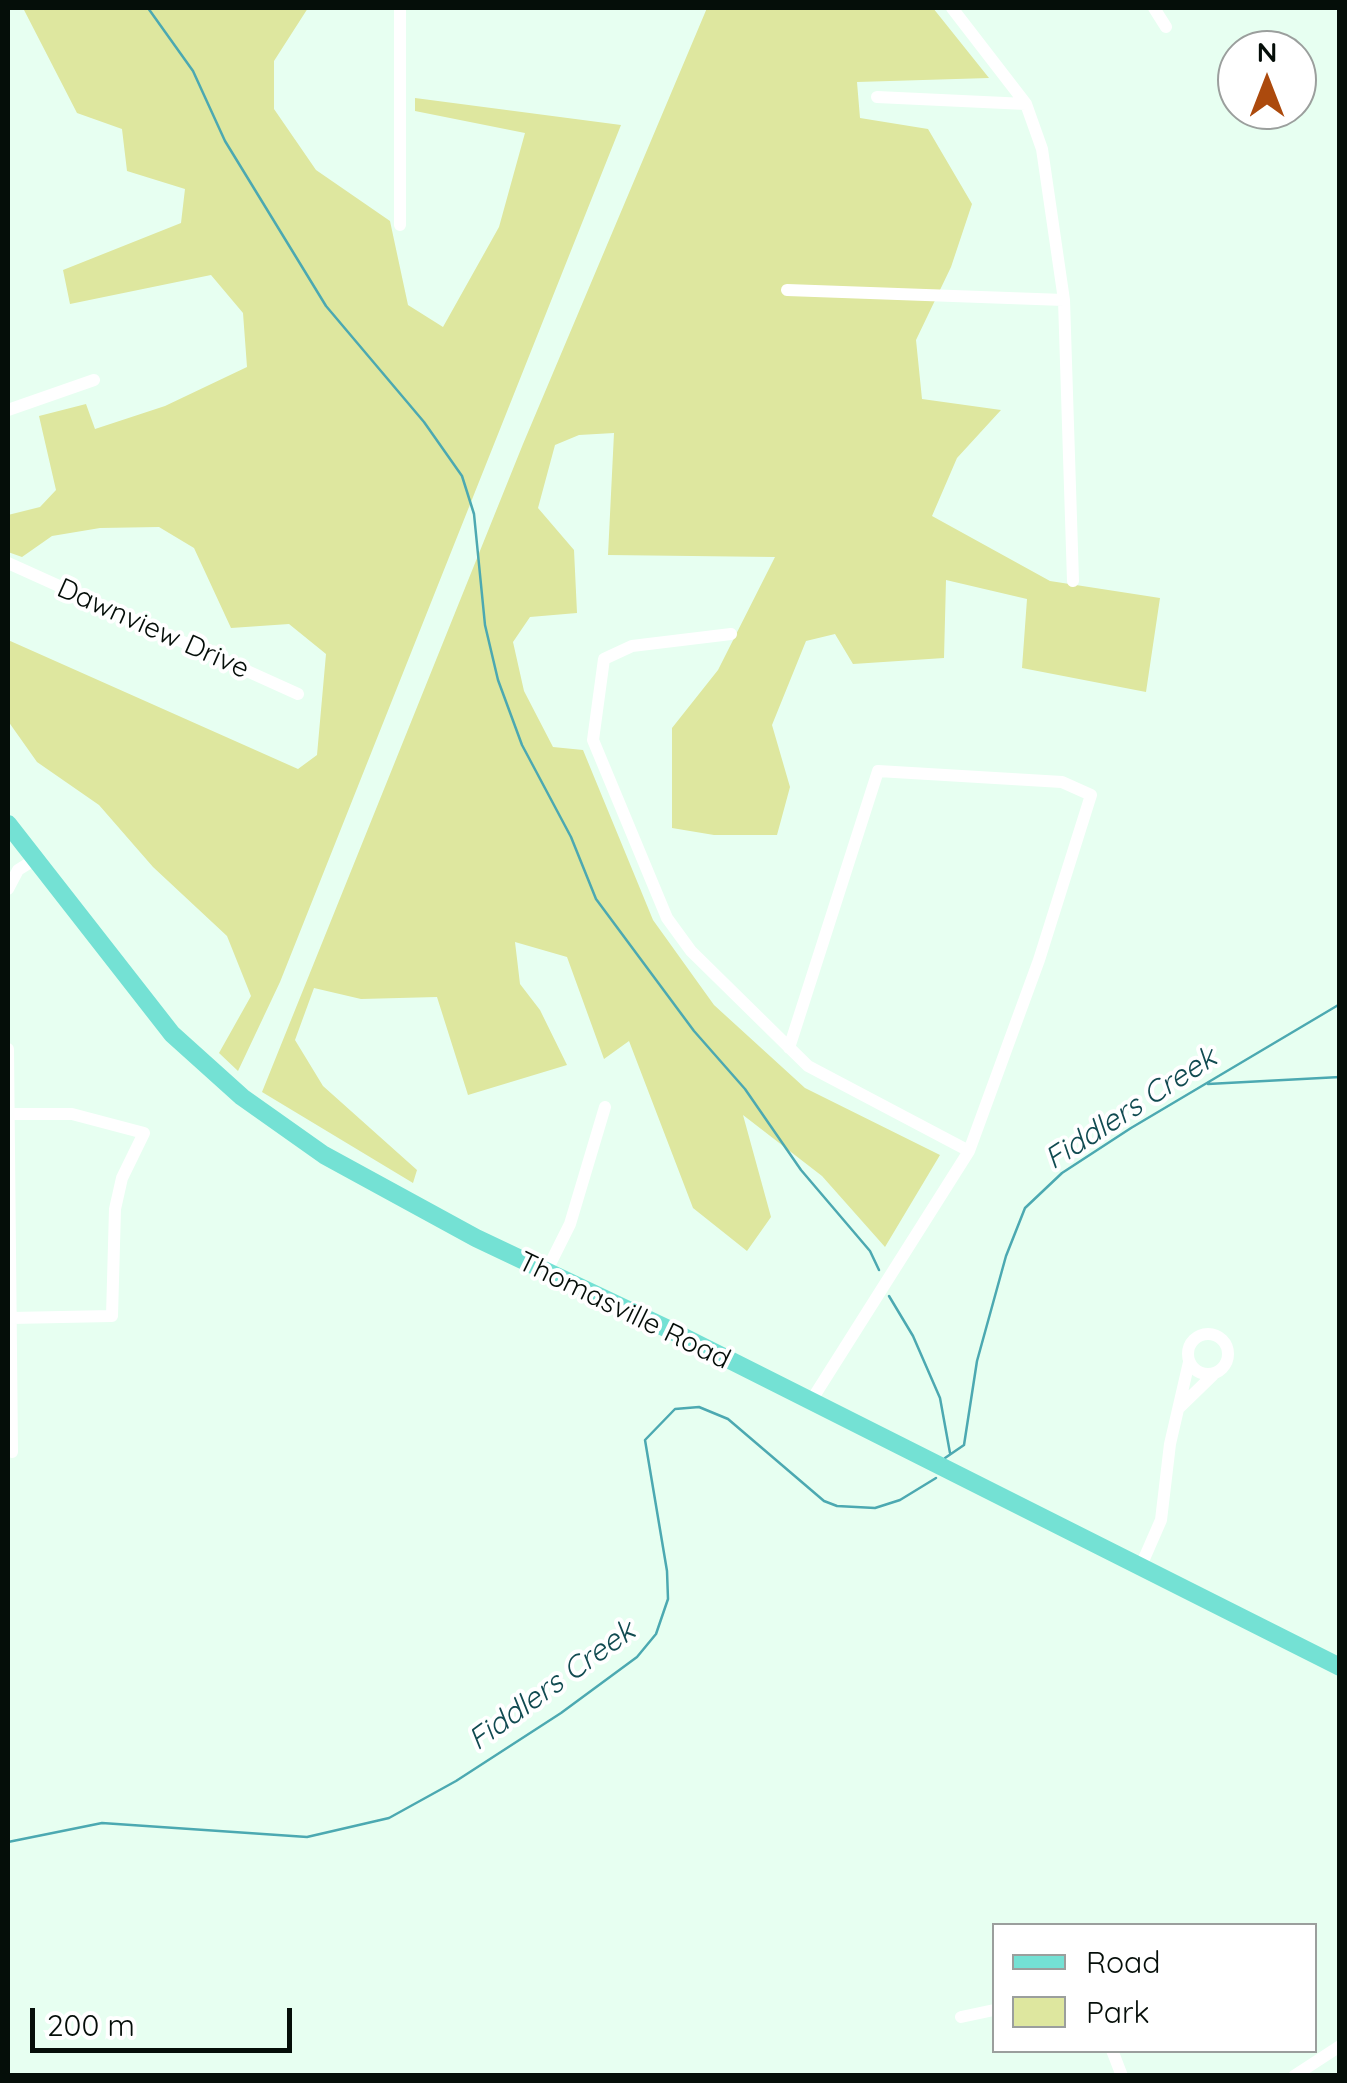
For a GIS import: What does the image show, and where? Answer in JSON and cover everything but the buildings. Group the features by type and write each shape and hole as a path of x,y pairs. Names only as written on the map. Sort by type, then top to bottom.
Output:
{"main road":[{"name":"Thomasville Road","path":"8,824 172,1034 242,1097 324,1155 546,1272 1340,1667"}],"street":[{"path":"400,8 400,225"},
{"path":"952,8 1026,104 1042,148 1064,300 1072,580"},
{"path":"1154,8 1166,28"},
{"path":"877,97 1026,104"},
{"path":"787,290 1064,300"},
{"path":"10,410 94,380"},
{"name":"Dawnview Drive","path":"8,564 298,694"},
{"path":"731,634 632,646 604,659 592,740 667,918 691,951 789,1048 832,1081 969,1152"},
{"path":"789,1048 878,772 1062,782 1092,795 1039,960 969,1152 811,1401"},
{"path":"8,888 18,870 34,860"},
{"path":"8,1049 12,1452"},
{"path":"546,1272 570,1224 604,1107"},
{"path":"8,1114 72,1114 144,1134 122,1178 115,1208 112,1316 11,1318"},
{"path":"1140,1568 1164,1505 1179,1408 1193,1340 1210,1334 1218,1337 1225,1343 1227,1361 1179,1408"},
{"path":"1189,1362 1197,1372 1215,1374"},
{"path":"961,2017 992,2010"},
{"path":"1294,2076 1340,2046"}],"green space":[{"path":"23,8 308,8 274,61 274,109 316,170 390,221 408,305 443,327 499,227 525,133 415,111 415,98 621,125 280,982 238,1071 219,1053 251,996 227,936 153,867 99,805 37,762 8,721 8,640 298,769 317,755 326,654 289,624 231,628 194,548 159,527 100,528 52,536 22,557 8,552 8,515 40,507 56,490 39,416 86,404 95,429 165,406 247,367 243,313 211,275 70,304 63,270 181,223 185,189 127,171 122,129 77,113"},
{"path":"707,8 933,8 989,78 857,82 860,118 928,129 972,204 951,267 916,340 922,399 1001,410 957,458 932,516 1050,581 1160,598 1146,692 1022,668 1027,599 946,580 944,658 853,664 835,634 806,641 772,725 790,787 777,835 714,835 672,828 672,728 718,670 775,557 608,555 614,433 579,435 555,445 538,508 574,550 577,613 530,617 513,642 524,691 553,747 583,750 653,920 714,1005 805,1088 940,1155 885,1247 822,1176 743,1115 771,1217 747,1251 693,1208 629,1041 604,1059 567,957 515,942 520,984 540,1010 567,1065 468,1095 437,997 361,999 314,988 295,1040 323,1086 417,1170 413,1183 262,1092 523,444"}],"waterway":[{"path":"148,8 193,71 225,141 326,306 424,422 462,476 474,514 485,625 498,680 522,745 571,837 596,899 694,1031 745,1089 801,1170 870,1251 879,1270"},
{"name":"Fiddlers Creek","path":"945,1458 964,1445 977,1361 1006,1256 1025,1208 1062,1173 1131,1128 1340,1004"},
{"path":"1208,1084 1340,1077"},
{"path":"889,1296 913,1336 940,1398 950,1453"},
{"name":"Fiddlers Creek","path":"8,1842 102,1823 307,1837 389,1818 456,1781 561,1713 637,1657 656,1634 668,1599 667,1571 645,1440 675,1409 699,1407 728,1419 824,1501 837,1506 875,1508 900,1500 936,1478"}]}
